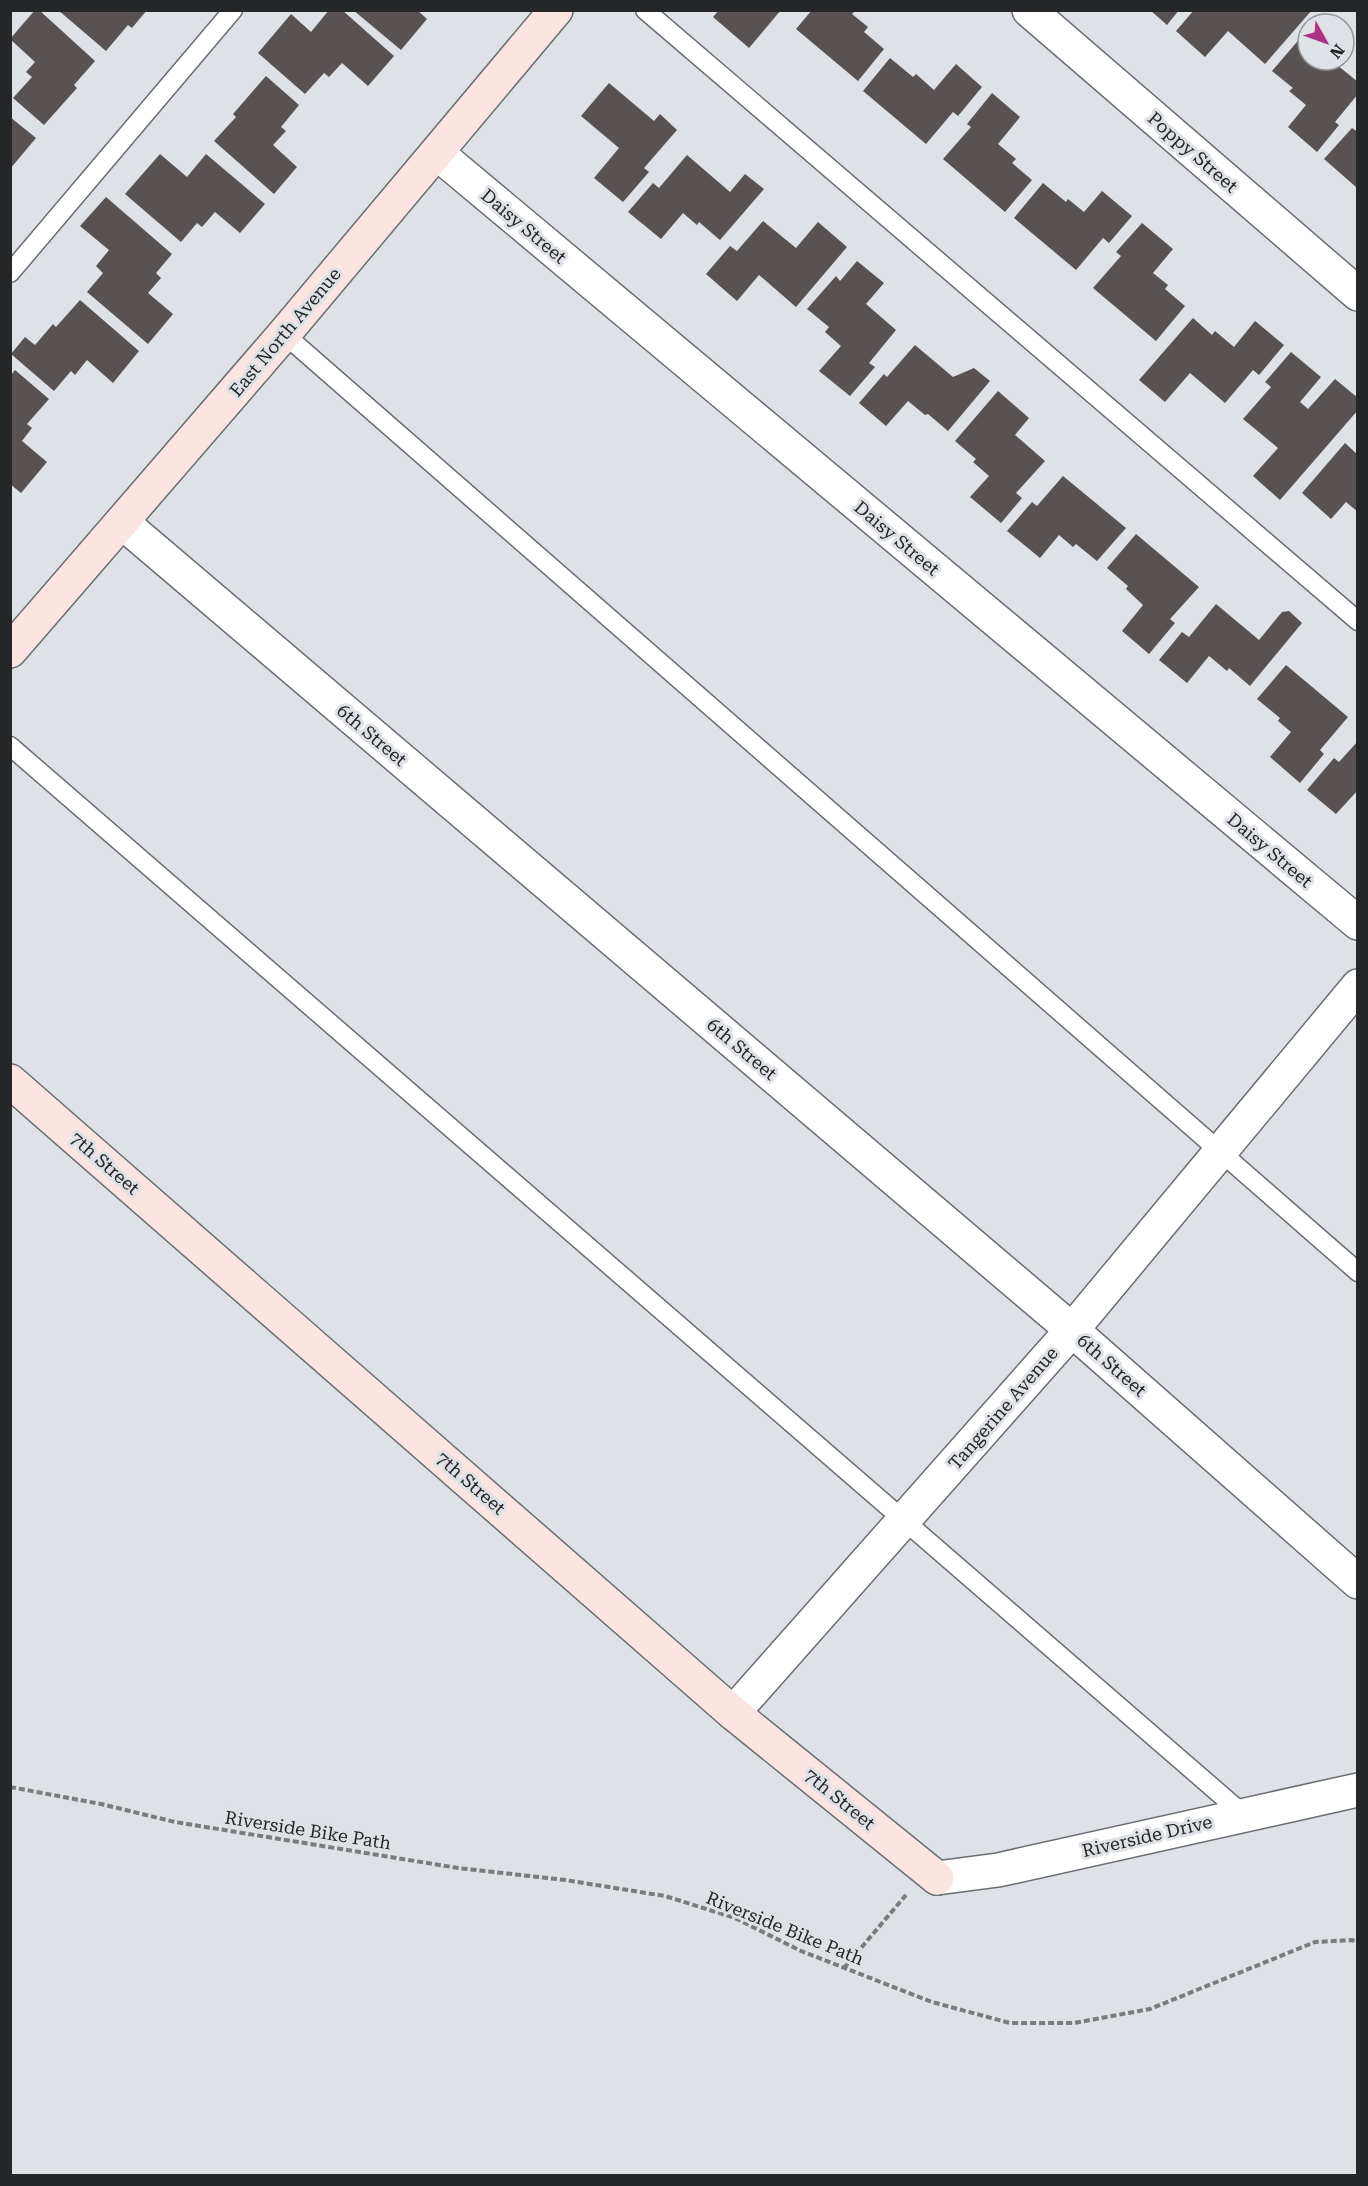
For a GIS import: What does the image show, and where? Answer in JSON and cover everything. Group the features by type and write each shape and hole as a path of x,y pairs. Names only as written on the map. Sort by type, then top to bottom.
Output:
{"street":[{"name":"East North Avenue","path":"10,651 284,334 556,10"},
{"name":"Poppy Street","path":"1029,10 1358,294"},
{"name":"Daisy Street","path":"437,153 1358,923"},
{"name":"6th Street","path":"123,523 1072,1330 1358,1582"},
{"name":"Tangerine Avenue","path":"733,1713 1072,1330 1358,986"},
{"name":"7th Street","path":"10,1081 733,1713 932,1874"},
{"name":"Riverside Drive","path":"932,1874 998,1870 1358,1790"}],"lane":[{"path":"10,273 233,10"},
{"path":"645,10 1358,621"},
{"path":"284,334 1358,1272"},
{"path":"10,746 1243,1814"}],"path":[{"name":"Riverside Bike Path","path":"10,1787 101,1804 175,1822 458,1868 565,1880 665,1896 735,1918 801,1951 932,2002 1010,2023 1074,2023 1150,2009 1315,1942 1352,1940 1358,1942"},
{"path":"844,1968 932,1874"}],"building":[{"path":"35,10 39,10 95,61 74,85 77,88 44,125 13,98 32,77 26,72 35,62 10,39"},
{"path":"58,10 147,10 132,28 128,25 106,51"},
{"path":"329,10 342,10 394,56 368,86 342,63 329,77 324,73 305,94 258,53 291,14 311,32"},
{"path":"353,10 417,10 427,19 401,50"},
{"path":"719,10 781,10 749,48 713,17"},
{"path":"812,10 856,10 852,14 868,27 864,32 884,49 858,81 796,29"},
{"path":"1150,10 1179,10 1167,25"},
{"path":"1194,10 1312,10 1296,12 1296,28 1265,64 1228,31 1205,57 1176,31"},
{"path":"1296,43 1296,72 1346,72 1358,82 1358,94 1335,122 1339,125 1317,152 1288,127 1306,105 1289,91 1293,88 1272,71"},
{"path":"890,58 913,77 916,74 934,90 956,64 982,87 958,116 953,112 926,144 863,91"},
{"path":"266,76 299,105 281,127 286,131 273,145 297,167 274,194 214,141 236,117 233,114"},
{"path":"609,83 654,121 660,114 677,130 644,168 649,172 623,202 594,178 619,148 581,116"},
{"path":"992,93 1020,117 998,144 1016,159 1012,163 1032,180 1005,212 943,159 971,127 967,124"},
{"path":"10,117 36,138 10,169"},
{"path":"1352,128 1358,132 1358,185 1356,187 1324,159"},
{"path":"160,154 187,177 206,154 265,204 240,233 215,212 202,227 197,223 181,242 125,194"},
{"path":"687,155 730,192 745,174 764,189 720,240 699,222 697,225 683,213 661,239 628,212 653,183 659,188"},
{"path":"1043,183 1066,202 1068,199 1084,212 1102,191 1132,216 1109,243 1103,238 1076,270 1014,218"},
{"path":"106,197 172,254 156,273 161,278 148,293 173,314 148,344 87,292 103,273 96,266 109,250 80,226"},
{"path":"763,221 796,248 818,222 847,247 796,307 759,275 737,301 706,274 730,246 737,251"},
{"path":"1142,223 1173,249 1153,273 1168,285 1165,289 1185,306 1156,341 1093,288 1121,256 1116,252"},
{"path":"857,261 884,283 866,304 896,330 869,363 875,367 850,396 819,371 841,346 825,332 829,327 807,309 836,276 840,281"},
{"path":"80,300 139,351 113,383 87,360 75,375 71,371 54,391 11,354 25,337 35,345 53,324 56,327"},
{"path":"1193,318 1212,335 1215,331 1234,347 1255,321 1284,345 1259,375 1253,370 1225,403 1190,373 1165,402 1139,380"},
{"path":"915,345 953,377 974,368 990,381 948,431 908,401 886,426 859,403 884,374 887,377"},
{"path":"1291,352 1321,377 1300,402 1308,409 1335,379 1358,398 1358,410 1280,500 1253,476 1278,448 1243,419 1271,387 1265,382"},
{"path":"15,370 49,399 27,424 32,428 22,441 47,462 21,493 10,484 10,376"},
{"path":"998,391 1029,418 1015,435 1045,461 1016,493 1022,498 1001,523 970,497 989,476 973,462 976,459 955,441"},
{"path":"1345,443 1358,455 1358,512 1346,502 1331,519 1302,493"},
{"path":"1063,476 1126,528 1097,561 1076,544 1073,547 1059,535 1040,558 1007,531 1032,502 1037,506"},
{"path":"1136,534 1199,587 1170,619 1175,623 1149,654 1122,631 1143,605 1126,589 1128,586 1107,568"},
{"path":"1216,604 1259,640 1282,612 1289,611 1302,623 1250,686 1229,668 1227,671 1209,656 1187,683 1159,660 1182,632 1189,637"},
{"path":"1286,665 1348,717 1320,750 1324,754 1300,783 1270,757 1291,732 1278,721 1280,718 1257,699"},
{"path":"1358,741 1358,790 1336,814 1307,790 1334,758 1339,762"}]}
